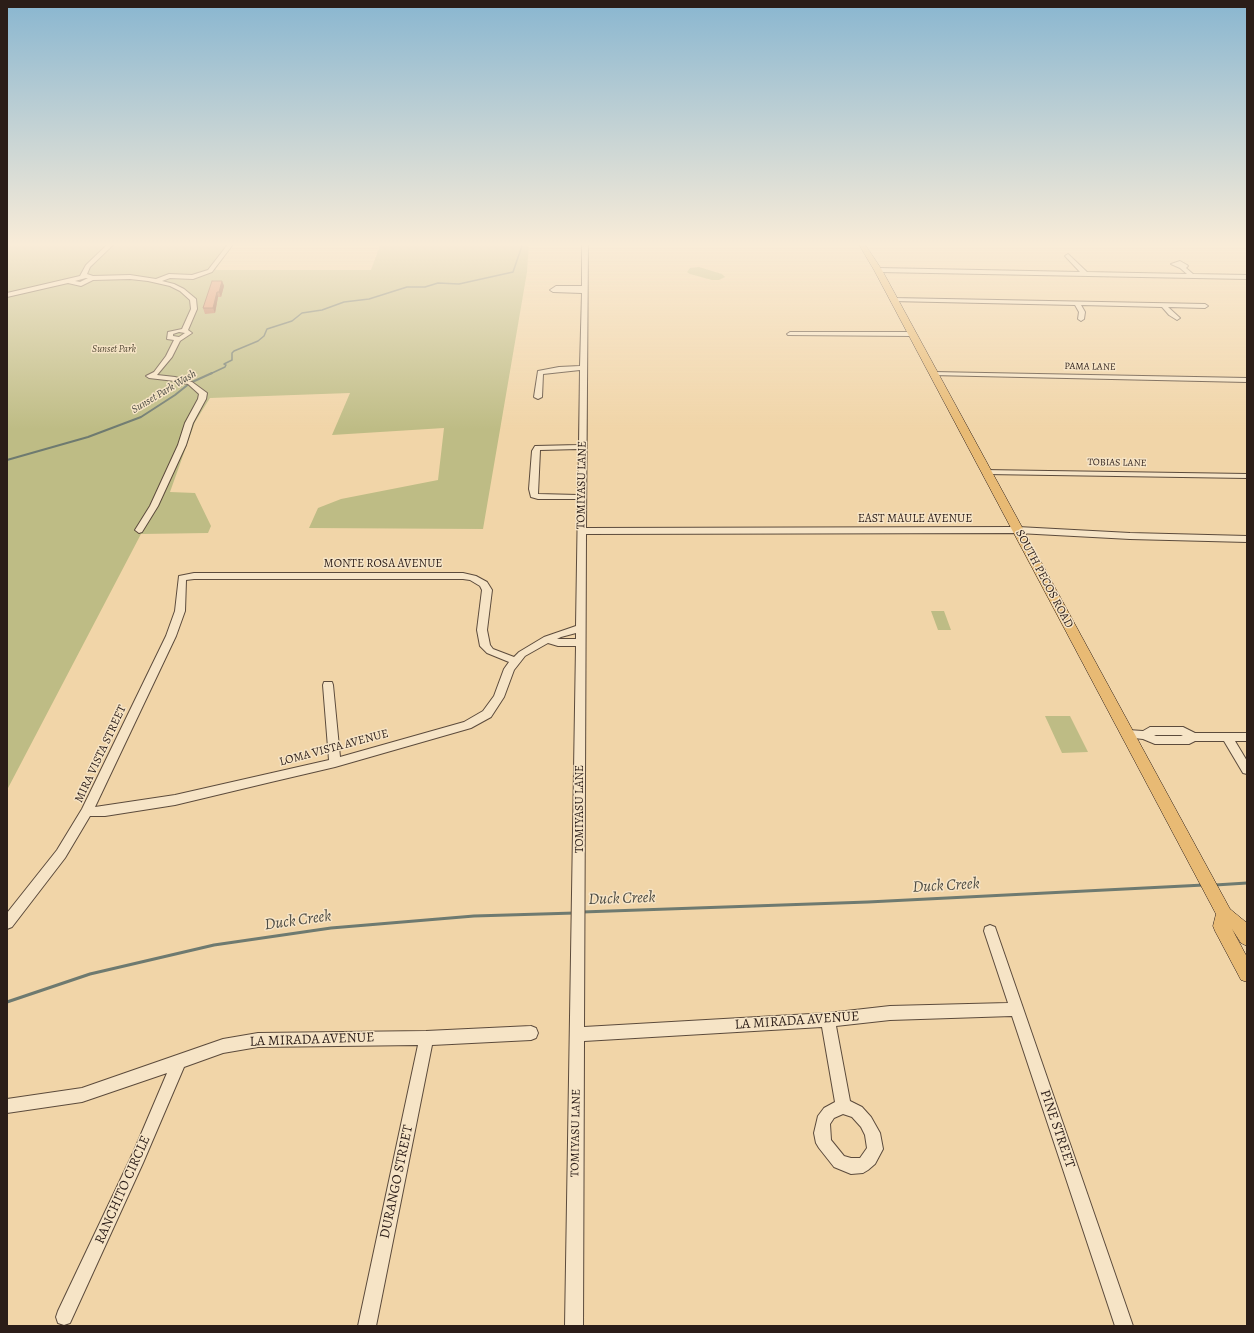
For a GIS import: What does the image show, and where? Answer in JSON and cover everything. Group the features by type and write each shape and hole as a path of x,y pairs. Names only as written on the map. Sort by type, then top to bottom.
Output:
{"main road":[{"name":"SOUTH PECOS ROAD","path":"896,305 1201,871 1225,912 1221,926 1247,974"},
{"path":"1225,912 1240,926 1247,938"}],"street":[{"path":"182,330 187,314 186,305"},
{"path":"182,330 194,309 194,305"},
{"name":"TOMIYASU LANE","path":"574,1326 579,943 584,305"},
{"path":"1078,305 1082,312 1081,319"},
{"path":"1129,305 1205,306"},
{"path":"1164,306 1177,318"},
{"path":"182,330 189,332 189,334 175,339 169,338 168,335 182,330"},
{"path":"790,334 911,334"},
{"path":"139,530 154,506 182,446 189,423 202,400 203,393 190,383 175,379 149,376 156,373 169,357 175,339"},
{"path":"538,397 540,372 548,371 558,373 584,371"},
{"name":"PAMA LANE","path":"933,374 1247,380"},
{"path":"582,497 538,497 534,495 533,489 536,451 538,448 583,447"},
{"name":"TOBIAS LANE","path":"986,472 1247,476"},
{"name":"EAST MAULE AVENUE","path":"582,531 1018,530 1130,536 1247,539"},
{"name":"MONTE ROSA AVENUE","path":"182,578 194,576 463,576 473,578 484,584 487,590 482,630 484,646 490,651 515,661"},
{"name":"MIRA VISTA STREET","path":"7,923 61,854 87,812 170,638 180,611 182,578"},
{"name":"LOMA VISTA AVENUE","path":"87,812 105,811 175,800 334,763 467,725 487,714 498,697 509,669 522,654 546,640 581,628"},
{"path":"546,640 558,643 581,642"},
{"path":"328,685 334,763"},
{"path":"1128,734 1145,735 1155,740 1189,740 1193,736 1247,737"},
{"path":"1227,737 1247,770"},
{"name":"PINE STREET","path":"990,931 1124,1326"},
{"name":"LA MIRADA AVENUE","path":"578,1034 828,1020 890,1013 1017,1009"},
{"path":"828,1020 843,1106"},
{"name":"LA MIRADA AVENUE","path":"7,1106 82,1095 223,1046 258,1040 426,1038 531,1033"},
{"name":"DURANGO STREET","path":"367,1326 426,1038"},
{"name":"RANCHITO CIRCLE","path":"64,1317 138,1158 179,1061"}],"green space":[{"name":"Sunset Park","path":"7,305 521,305 483,529 309,528 318,508 341,499 438,480 444,428 332,435 350,393 210,398 195,422 170,492 195,493 211,526 208,533 141,534 7,790"},
{"path":"931,611 944,611 951,630 938,630"},
{"path":"1045,716 1070,716 1088,752 1062,753"}],"building":[{"path":"204,305 214,305 213,308 203,308"}],"waterway":[{"name":"Sunset Park Wash","path":"210,374 225,367 226,365 224,364 232,360 232,353 234,351 258,341 264,336 267,329 292,321 302,313 322,310 335,305"},
{"name":"Sunset Park Wash","path":"7,460 88,437 141,417 175,395 190,383 212,373"},
{"name":"Duck Creek","path":"1215,885 1247,883"},
{"name":"Duck Creek","path":"582,912 868,902 1204,885"},
{"name":"Duck Creek","path":"7,1002 90,974 214,945 331,928 474,916 575,913"}]}
